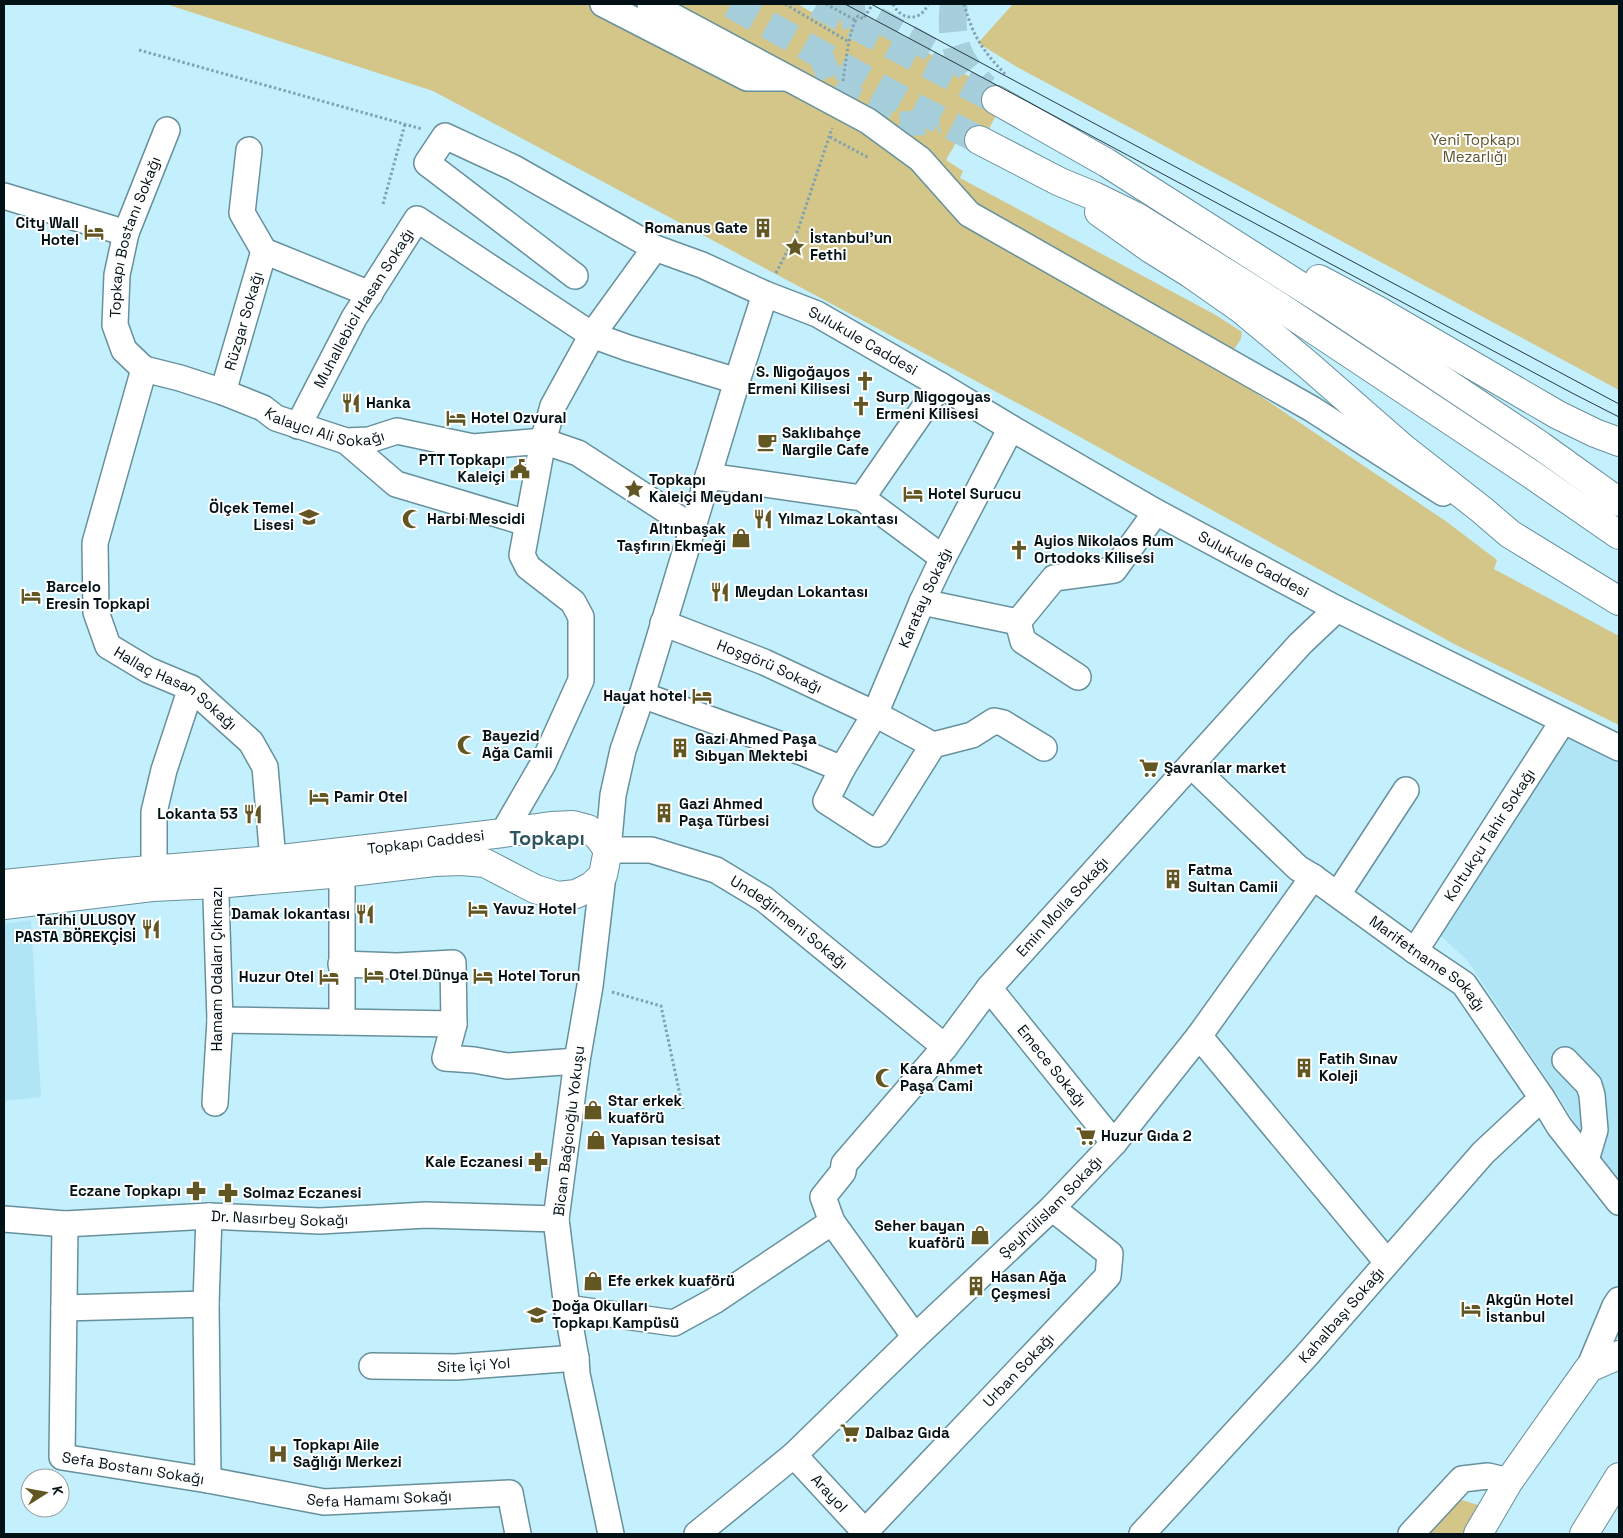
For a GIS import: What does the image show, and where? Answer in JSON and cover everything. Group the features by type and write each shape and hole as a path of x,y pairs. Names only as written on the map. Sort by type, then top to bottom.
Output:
{"main road":[{"path":"996,100 1107,164 1216,232 1541,446 1619,502"},
{"path":"979,140 1060,182 1138,217 1220,268 1531,474 1619,535"},
{"path":"1060,182 1108,220 1241,309 1403,448 1510,534 1619,601"},
{"path":"1216,232 1248,242 1283,259 1388,316 1558,414 1619,442"},
{"path":"502,833 573,825 598,836 606,863"},
{"name":"Topkapı Caddesi","path":"216,875 273,860 502,833"},
{"name":"Topkapı Caddesi","path":"4,884 216,875 342,873 434,862 462,861 484,863 535,889 558,896 576,894 592,886 606,863"},
{"name":"Topkapı Caddesi","path":"4,905 153,878"},
{"path":"1478,1534 1509,1481 1589,1368 1619,1355"},
{"path":"1584,1534 1619,1477"}],"street":[{"path":"603,4 747,78 788,78"},
{"path":"650,4 868,121 920,159 969,214 1312,409 1510,534"},
{"name":"Topkapı Bostanı Sokağı","path":"144,369 124,350 115,325 117,275 126,233 167,130"},
{"path":"444,136 427,163 575,276"},
{"name":"Sulukule Caddesi","path":"444,136 514,168 655,248 702,265 766,294 817,314 1156,512 1337,609 1619,748"},
{"path":"249,150 242,213 264,252 370,294"},
{"path":"4,196 126,233"},
{"name":"Muhallebici Hasan Sokağı","path":"298,426 354,318 417,218 592,335"},
{"name":"Topkapı Caddesi","path":"502,833 543,764 581,680 581,617 573,602 528,567 522,555 542,441 553,406 592,335 655,248"},
{"name":"Rüzgar Sokağı","path":"224,392 264,252"},
{"path":"606,863 613,795 623,750 642,695 737,381 766,294"},
{"path":"592,335 628,348 737,381"},
{"name":"Kalaycı Ali Sokağı","path":"144,369 224,392 263,408 276,418 346,440 369,440 397,431 473,447 542,441"},
{"name":"Hallaç Hasan Sokağı","path":"144,369 95,543 96,612 108,646 148,670 191,688 251,742 265,767 273,860"},
{"path":"862,498 940,385"},
{"name":"Karatay Sokağı","path":"933,745 877,834 826,801 874,714 943,558 1011,428"},
{"path":"346,440 396,484 527,523"},
{"path":"542,441 578,453 692,527"},
{"path":"708,476 862,498 943,558"},
{"path":"1018,622 1054,578 1114,570 1156,512"},
{"path":"922,602 1018,622"},
{"name":"Emin Molla Sokağı","path":"832,1222 823,1197 843,1172 844,1164 945,1047 989,988 1300,644 1337,609"},
{"path":"1018,622 1023,641 1078,677"},
{"name":"Hoşgörü Sokağı","path":"664,623 764,662 874,714 933,745"},
{"path":"153,878 154,812 164,770 191,688"},
{"path":"642,695 804,753 842,769"},
{"path":"933,745 972,735 994,721 1003,723 1044,748"},
{"name":"Koltukçu Tahir Sokağı","path":"1415,951 1563,721"},
{"name":"Marifetname Sokağı","path":"1191,765 1298,868 1338,894 1415,951 1464,984 1559,1126 1619,1202"},
{"path":"1338,894 1406,790"},
{"name":"Undeğirmeni Sokağı","path":"606,863 651,850 716,870 764,899 945,1047"},
{"name":"Bican Bağcıoğlu Yokuşu","path":"606,863 556,1218 577,1374 611,1534"},
{"path":"342,873 342,1022"},
{"name":"Hamam Odaları Çıkmazı","path":"215,1103 220,1020 218,1002 216,875"},
{"name":"Şeyhülislam Sokağı","path":"696,1534 794,1455 915,1337 1052,1208 1114,1142 1199,1036 1313,877"},
{"path":"341,964 396,966 453,963 454,1024 445,1058 474,1060 507,1066 577,1060"},
{"name":"Emece Sokağı","path":"989,988 1114,1142"},
{"path":"220,1020 454,1024"},
{"path":"1199,1036 1387,1262"},
{"path":"1564,1060 1589,1085 1592,1095 1595,1130 1586,1160"},
{"name":"Kahalbaşı Sokağı","path":"1142,1534 1306,1356 1483,1153 1542,1098"},
{"name":"Urban Sokağı","path":"864,1533 1108,1276 1110,1254 1052,1208"},
{"name":"Dr. Nasırbey Sokağı","path":"4,1219 65,1224 209,1216 320,1221 426,1215 556,1218"},
{"name":"Sefa Bostanı Sokağı","path":"65,1224 62,1456 208,1480 206,1304 209,1216"},
{"path":"568,1308 674,1323 714,1302 832,1222 915,1337"},
{"path":"1589,1368 1619,1300"},
{"path":"64,1308 206,1304"},
{"name":"Site İçi Yol","path":"372,1366 456,1367 576,1358"},
{"name":"Arayol","path":"794,1455 864,1533"},
{"path":"1411,1534 1462,1479 1488,1476 1509,1481"},
{"name":"Sefa Hamamı Sokağı","path":"208,1480 324,1502 510,1493 518,1534"}],"path":[{"path":"785,4 849,42"},
{"path":"826,4 856,20"},
{"path":"766,294 798,230 830,137 835,112 839,105 849,42 856,20 858,16 863,20 873,4"},
{"path":"893,4 902,15 914,17 924,12 928,4"},
{"path":"964,4 978,41 989,57 1006,74"},
{"path":"139,50 444,136"},
{"path":"383,204 404,124"},
{"path":"830,137 869,158"},
{"path":"590,986 661,1006 684,1109"}],"shaded area":[{"path":"1569,735 1619,763 1619,1192 1614,1187 1561,1100 1467,960 1434,930"},
{"path":"31,920 41,1097 4,1101 4,924"}],"green space":[{"path":"166,4 798,4 811,12 844,5 1005,97 989,129 969,120 946,160 963,171 960,178 1214,314 1242,332 1241,339 1219,371 1253,391 1447,522 1497,560 1494,569 1619,636 1619,725 1456,645 1051,421 433,91"},
{"name":"Yeni Topkapı Mezarlığı","path":"1013,4 1619,4 1619,390 1017,67 978,43"},
{"path":"1456,1498 1481,1506 1465,1534 1425,1534"}],"tunnel":[{"path":"731,4 913,106 979,140"},
{"path":"817,4 996,100"},
{"path":"954,4 954,40 962,60 985,88"},
{"path":"841,17 868,14 936,52 945,73"},
{"path":"820,54 834,87 900,124 939,120"}],"tram line":[{"path":"845,4 1619,417"},
{"path":"871,4 1619,404"}],"place":[{"name":"Romanus Gate","path":"763,228"},
{"name":"City Wall Hotel","path":"94,232"},
{"name":"İstanbul'un Fethi","path":"795,247"},
{"name":"S. Nigoğayos Ermeni Kilisesi","path":"865,381"},
{"name":"Hanka","path":"351,403"},
{"name":"Surp Nigogoyas Ermeni Kilisesi","path":"861,406"},
{"name":"Hotel Ozvural","path":"456,418"},
{"name":"Saklıbahçe Nargile Cafe","path":"767,442"},
{"name":"PTT Topkapı Kaleiçi","path":"520,469"},
{"name":"Topkapı Kaleiçi Meydanı","path":"634,489"},
{"name":"Hotel Surucu","path":"913,494"},
{"name":"Ölçek Temel Lisesi","path":"309,517"},
{"name":"Harbi Mescidi","path":"412,519"},
{"name":"Yılmaz Lokantası","path":"763,519"},
{"name":"Altınbaşak Taşfırın Ekmeği","path":"741,538"},
{"name":"Ayios Nikolaos Rum Ortodoks Kilisesi","path":"1019,550"},
{"name":"Meydan Lokantası","path":"720,592"},
{"name":"Barcelo Eresin Topkapi","path":"31,596"},
{"name":"Hayat hotel","path":"702,696"},
{"name":"Bayezid Ağa Camii","path":"467,745"},
{"name":"Gazi Ahmed Paşa Sıbyan Mektebi","path":"680,748"},
{"name":"Şavranlar market","path":"1149,768"},
{"name":"Pamir Otel","path":"319,797"},
{"name":"Gazi Ahmed Paşa Türbesi","path":"664,813"},
{"name":"Lokanta 53","path":"253,814"},
{"name":"Fatma Sultan Camii","path":"1173,879"},
{"name":"Yavuz Hotel","path":"478,909"},
{"name":"Damak lokantası","path":"365,914"},
{"name":"Tarihi ULUSOY PASTA BÖREKÇİSİ","path":"151,929"},
{"name":"Otel Dünya","path":"374,975"},
{"name":"Hotel Torun","path":"483,976"},
{"name":"Huzur Otel","path":"329,977"},
{"name":"Fatih Sınav Koleji","path":"1304,1068"},
{"name":"Kara Ahmet Paşa Cami","path":"885,1078"},
{"name":"Star erkek kuaförü","path":"593,1110"},
{"name":"Huzur Gıda 2","path":"1086,1136"},
{"name":"Yapısan tesisat","path":"596,1140"},
{"name":"Kale Eczanesi","path":"538,1162"},
{"name":"Eczane Topkapı","path":"196,1191"},
{"name":"Solmaz Eczanesi","path":"228,1193"},
{"name":"Seher bayan kuaförü","path":"980,1235"},
{"name":"Efe erkek kuaförü","path":"593,1281"},
{"name":"Hasan Ağa Çeşmesi","path":"976,1286"},
{"name":"Akgün Hotel İstanbul","path":"1471,1309"},
{"name":"Doğa Okulları Topkapı Kampüsü","path":"537,1315"},
{"name":"Dalbaz Gıda","path":"850,1433"},
{"name":"Topkapı Aile Sağlığı Merkezi","path":"278,1454"}],"district":[{"name":"Topkapı","path":"547,838"}]}
